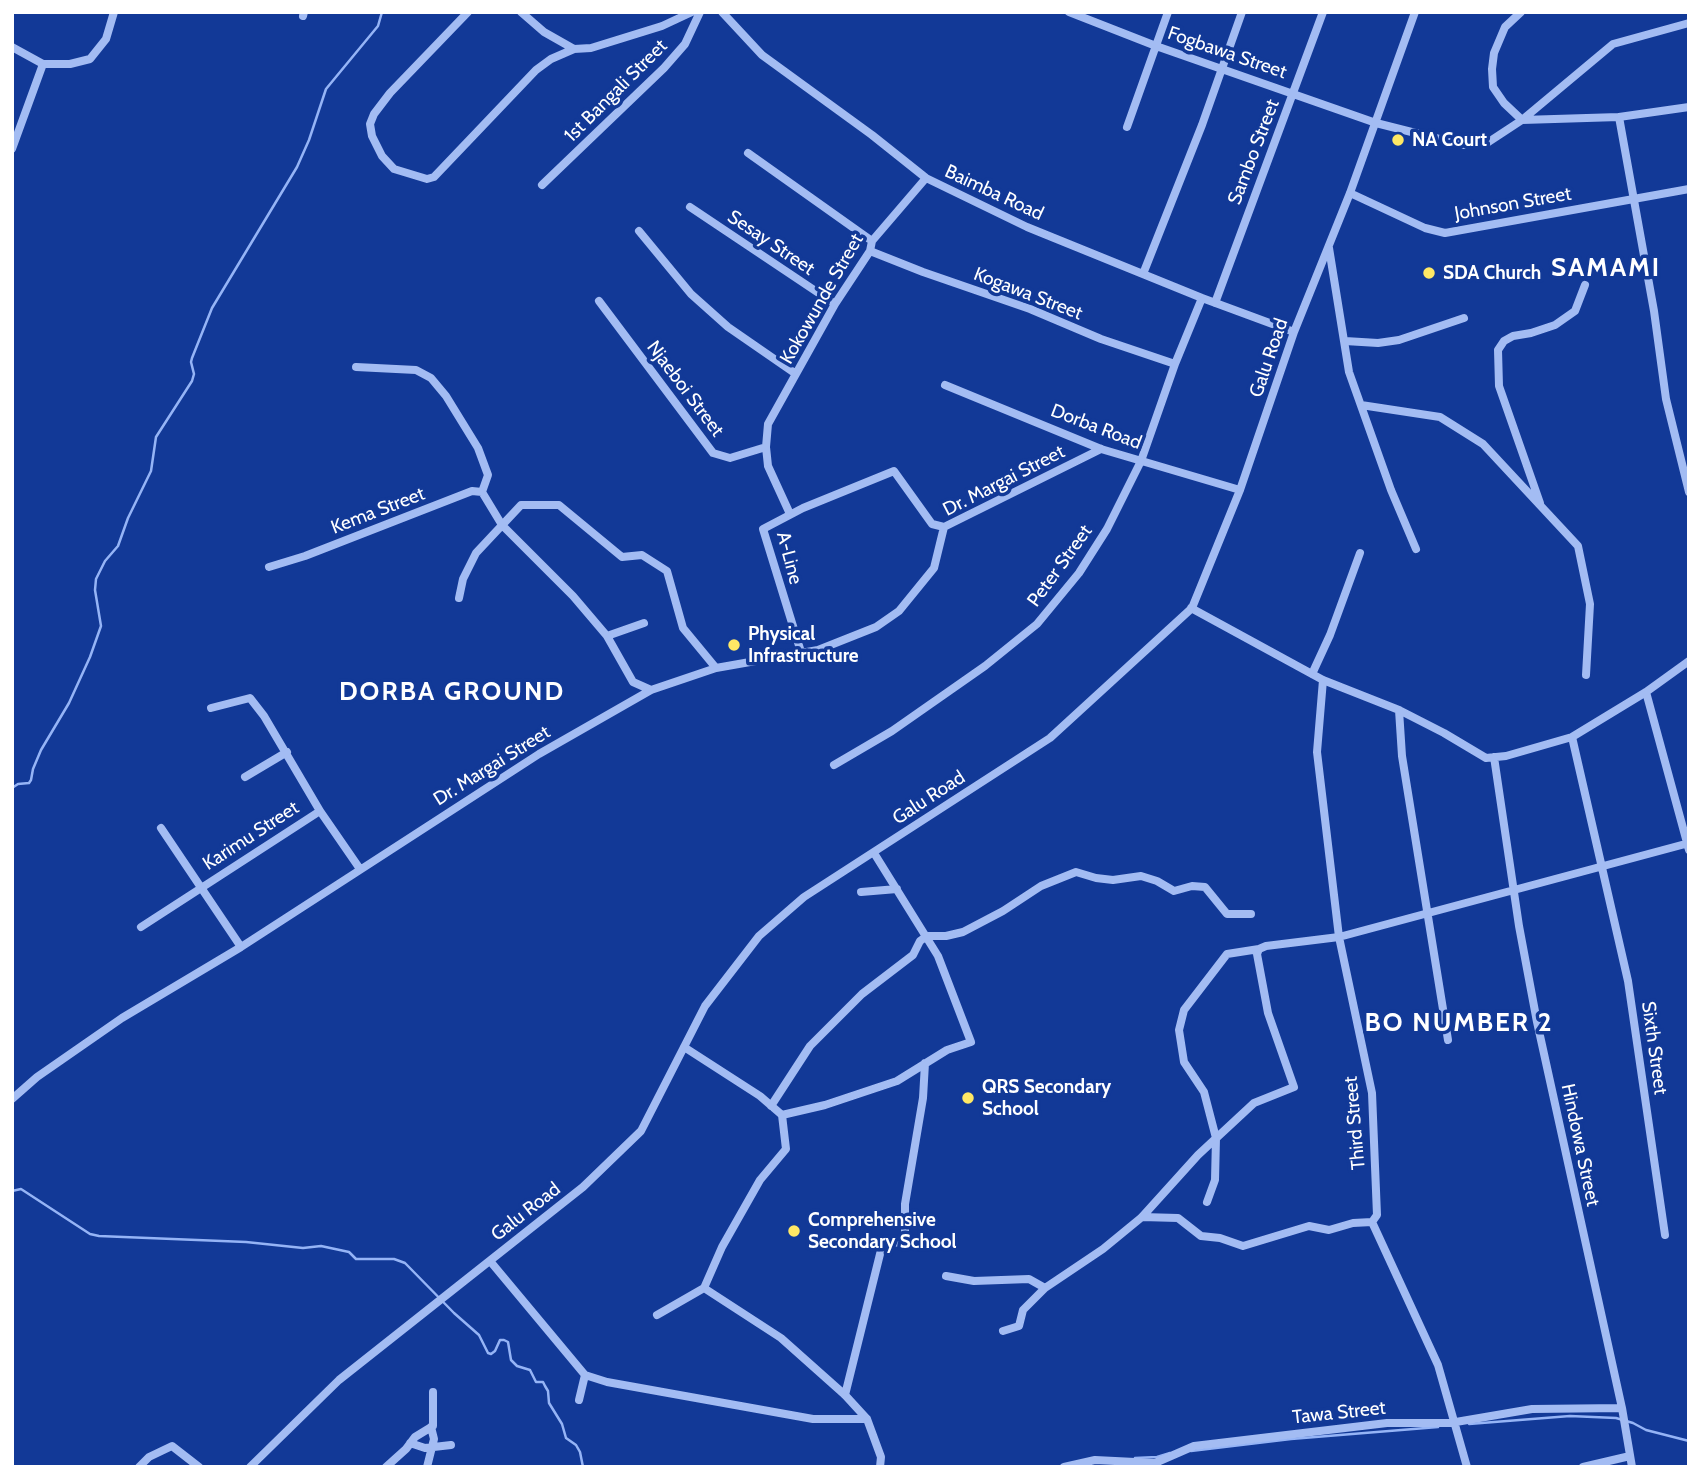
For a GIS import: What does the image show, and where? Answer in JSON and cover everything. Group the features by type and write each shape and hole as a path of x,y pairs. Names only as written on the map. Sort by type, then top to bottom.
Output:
{"street":[{"path":"12,47 43,64 70,64 90,59 106,39 114,12"},
{"path":"468,12 390,93 374,114 370,124 372,136 382,156 394,169 427,179 434,177 536,70 551,58 574,49 591,48 662,26 692,12"},
{"path":"521,12 544,32 574,49"},
{"name":"1st Bangali Street","path":"542,185 664,68 685,44 700,12"},
{"name":"Baimba Road","path":"722,12 762,55 926,178 1027,227 1214,303 1294,332"},
{"name":"Fogbawa Street","path":"1069,12 1156,46 1376,123 1463,145 1487,143 1522,120 1613,44 1689,23"},
{"path":"1127,127 1168,12"},
{"path":"1143,274 1202,125 1242,12"},
{"name":"Sambo Street","path":"1214,303 1323,12"},
{"name":"Galu Road","path":"253,1466 339,1380 583,1187 641,1131 705,1006 759,936 804,897 1050,738 1192,608 1240,490 1294,332 1350,193 1415,12"},
{"path":"1521,12 1505,27 1494,53 1492,69 1493,87 1504,103 1522,120 1619,117 1689,107"},
{"path":"12,149 43,64"},
{"path":"1619,117 1666,399 1689,492"},
{"name":"Kogawa Street","path":"748,153 871,246 922,272 1030,309 1101,339 1175,364"},
{"name":"Kokowunde Street","path":"766,447 768,424 835,304 871,246 926,178"},
{"name":"Johnson Street","path":"1350,193 1426,228 1445,233 1689,189"},
{"name":"Sesay Street","path":"690,207 835,304"},
{"path":"639,231 691,294 728,327 796,374"},
{"path":"1329,245 1349,372 1391,490 1416,549"},
{"path":"1541,506 1499,386 1498,350 1504,341 1513,335 1531,333 1555,325 1575,311 1585,285"},
{"name":"Peter Street","path":"834,765 903,724 985,666 1037,624 1079,573 1100,540 1141,461 1175,364 1202,298"},
{"name":"Njaeboi Street","path":"599,301 713,453 730,458 766,447"},
{"path":"1345,341 1378,343 1399,340 1464,317"},
{"path":"356,367 416,370 431,378 446,396 478,448 488,475 482,492 502,525 573,596 607,636 633,682 652,690"},
{"name":"Dorba Road","path":"944,385 1101,449 1240,490"},
{"path":"1361,405 1440,417 1483,444 1578,546 1590,604 1586,675"},
{"name":"A-Line","path":"766,447 768,466 790,514 763,528 801,652"},
{"name":"Dr. Margai Street","path":"12,1099 37,1077 91,1039 241,947 539,754 652,690 716,668 818,650 876,627 899,611 933,568 944,527 1101,449"},
{"path":"790,514 894,471 932,524 944,527"},
{"name":"Kema Street","path":"269,568 472,491 482,492"},
{"path":"459,598 463,579 476,554 521,505 559,505 621,557 642,555 667,571 683,628 716,668"},
{"path":"1312,674 1330,635 1360,553"},
{"path":"1192,608 1323,680 1399,710 1486,758 1572,737 1646,692 1689,661"},
{"path":"607,636 644,623"},
{"name":"Third Street","path":"1323,680 1317,752 1339,937 1372,1093 1377,1215 1372,1222"},
{"path":"1207,1202 1215,1180 1216,1138 1204,1092 1184,1062 1179,1030 1184,1010 1227,954 1339,937 1688,845 1646,692"},
{"path":"211,708 250,698 287,752 320,811"},
{"path":"1399,710 1402,756 1448,1040"},
{"name":"Sixth Street","path":"1572,737 1628,981 1665,1235"},
{"path":"245,777 287,752"},
{"name":"Hindowa Street","path":"1494,757 1537,1022 1622,1408 1632,1467"},
{"name":"Karimu Street","path":"141,927 320,811 360,869"},
{"path":"161,828 241,947"},
{"path":"782,1115 825,1105 897,1081 947,1050 971,1042 938,956 874,853"},
{"path":"771,1106 810,1046 862,994 913,955 920,941 927,936 963,932 1003,911 1041,886 1076,872 1113,880 1141,876 1174,891 1192,886 1205,887 1227,914 1251,914"},
{"path":"861,892 897,889"},
{"path":"1003,1331 1019,1326 1023,1310 1045,1288 1142,1217 1216,1138 1254,1103 1294,1087 1268,1013 1257,954 1259,949"},
{"path":"657,1315 704,1288 722,1247 760,1180 786,1149 782,1115 760,1096 684,1047"},
{"path":"845,1395 883,1242 905,1243 905,1204 923,1098 925,1063"},
{"path":"1142,1217 1178,1219 1201,1236 1220,1238 1243,1246 1309,1226 1329,1230 1353,1223 1372,1222 1438,1365 1467,1467"},
{"path":"490,1261 585,1375 607,1382 813,1419 867,1419"},
{"path":"946,1276 974,1281 1029,1279 1045,1288"},
{"path":"704,1288 781,1338 845,1395 867,1419 881,1457 880,1467"},
{"path":"579,1400 585,1375"},
{"path":"386,1467 415,1437 433,1426 433,1392"},
{"name":"Tawa Street","path":"1064,1467 1095,1460 1155,1463 1194,1446 1387,1423 1455,1422 1532,1409 1622,1408"},
{"path":"427,1467 434,1439 431,1427"},
{"path":"410,1443 431,1448 452,1445"},
{"path":"139,1467 149,1457 172,1446 199,1467"},
{"path":"1583,1467 1630,1456"}],"waterway":[{"path":"12,788 31,780 41,750 69,703 90,657 101,626 95,590 96,579 105,561 118,546 128,518 151,471 156,437 192,381 192,358 212,308 297,167 326,89 378,26 382,12"},
{"path":"12,1191 21,1189 90,1234 99,1236 246,1242 303,1248 321,1246 349,1252 356,1259 394,1259 405,1263 479,1335 488,1353 495,1351 500,1340 508,1342 511,1360 517,1366 530,1370 536,1382 543,1382 548,1391 549,1403 562,1424 566,1438 576,1445 580,1452 583,1467"},
{"path":"1469,1424 1570,1416 1616,1418 1646,1430 1689,1441"},
{"path":"1191,1451 1291,1439 1438,1427"},
{"path":"1135,1458 1157,1457 1170,1453"}],"place":[{"name":"NA Court","path":"1398,140"},
{"name":"SDA Church","path":"1429,273"},
{"name":"Physical Infrastructure","path":"734,645"},
{"name":"QRS Secondary School","path":"968,1098"},
{"name":"Comprehensive Secondary School","path":"794,1231"}],"district":[{"name":"SAMAMI","path":"1606,268"},
{"name":"DORBA GROUND","path":"452,692"},
{"name":"BO NUMBER 2","path":"1459,1023"}]}
